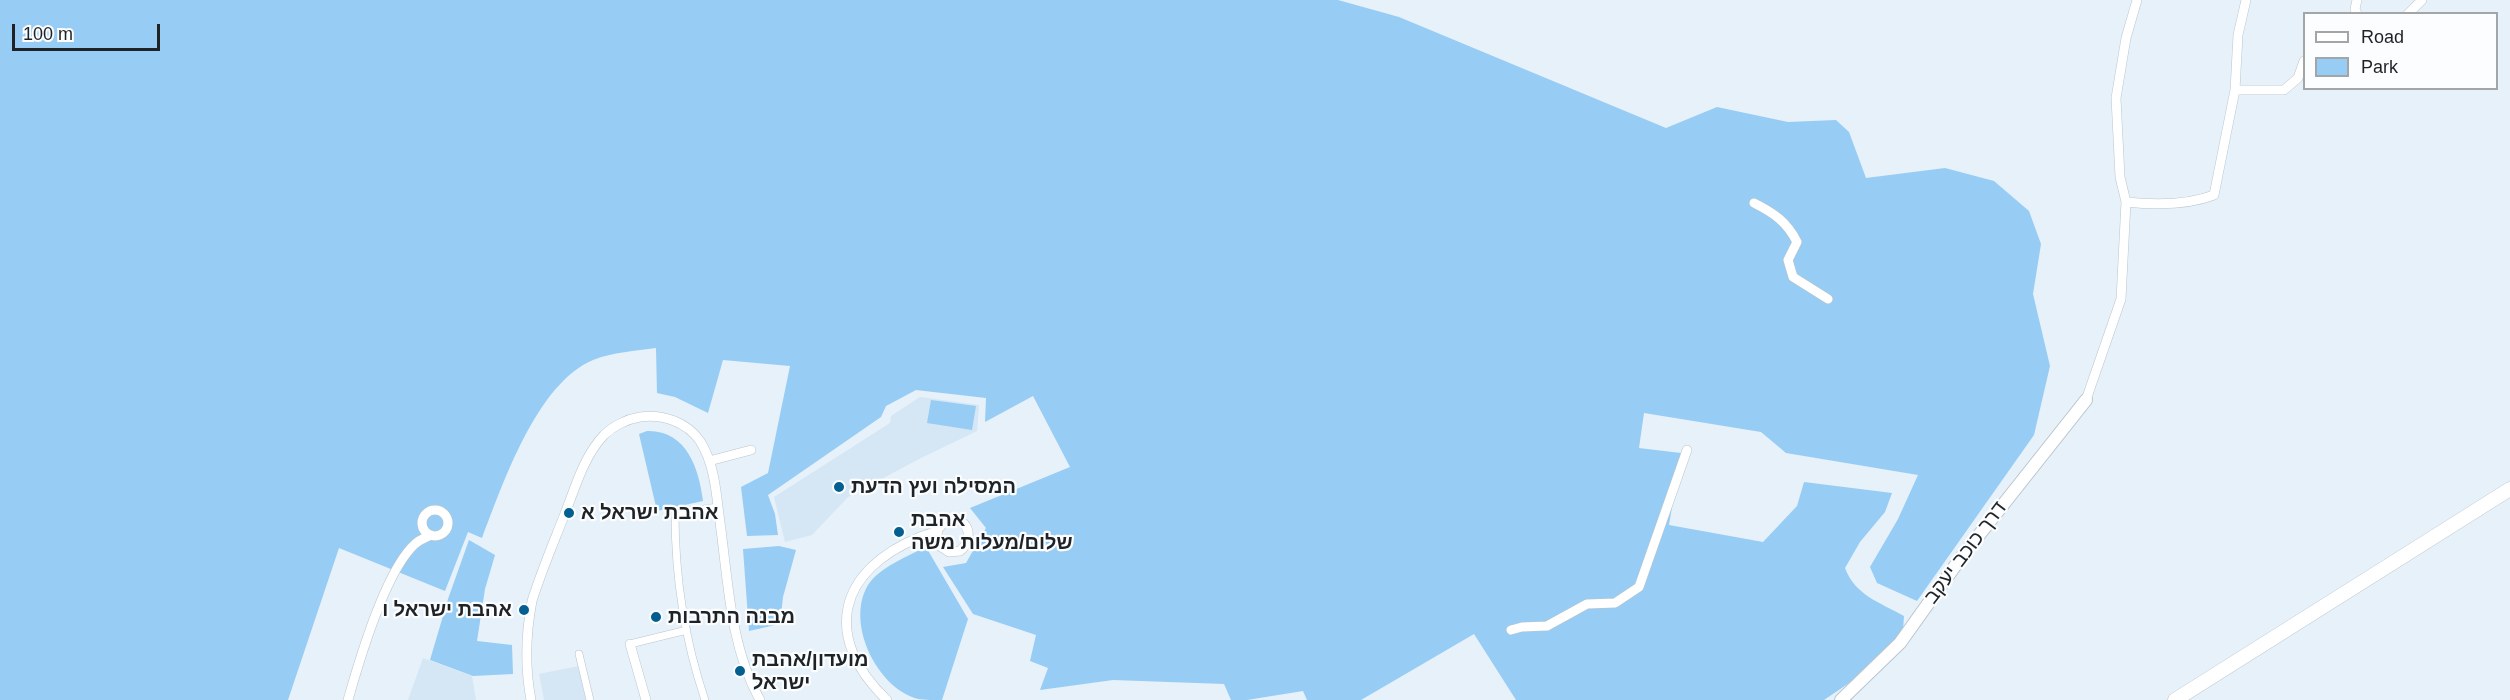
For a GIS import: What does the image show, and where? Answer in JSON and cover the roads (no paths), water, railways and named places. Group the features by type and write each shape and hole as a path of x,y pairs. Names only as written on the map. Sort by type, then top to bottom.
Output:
{"main road":[{"path":"2175,700 2510,489"}],"street":[{"path":"2086,400 2121,299 2126,202 2120,177 2116,98 2126,38 2137,0"},
{"path":"2126,202 2200,200 2214,195 2235,90 2238,35 2246,0"},
{"path":"2410,12 2422,0"},
{"path":"2235,90 2284,90 2298,78 2303,64"},
{"path":"1754,203 1772,212 1788,225 1797,242 1788,260 1793,277 1828,299"},
{"name":"דרך כוכב יעקב","path":"1841,700 1900,643 1960,559 2086,400"},
{"path":"531,700 528,621 532,601 577,482 586,463 611,429 634,418 650,416 663,418 693,432 709,461 718,507 736,637 750,680 760,700"},
{"path":"709,461 752,450"},
{"path":"1511,630 1547,626 1587,604 1615,603 1639,587 1687,450"},
{"path":"705,700 687,630 675,544 675,513 718,507"},
{"path":"437,510 444,514 448,522 446,530 439,535 431,535 426,533 423,518 429,512 437,510"},
{"path":"887,700 868,679 856,661 846,628 847,614 856,585 874,564 917,538 938,530 945,522 955,519 968,528 969,538 965,548 955,552 944,550 937,541 938,530"},
{"path":"348,700 377,612 401,562 413,546 423,526"},
{"path":"413,546 431,535"},
{"path":"917,538 937,541"},
{"path":"646,700 630,644 687,630"},
{"path":"579,654 590,700"}],"place":[{"name":"המסילה ועץ הדעת","path":"839,487"},
{"name":"אהבת ישראל א","path":"569,513"},
{"name":"אהבת שלום/מעלות משה","path":"899,532"},
{"name":"אהבת ישראל ו","path":"524,610"},
{"name":"מבנה התרבות","path":"656,617"},
{"name":"מועדון/אהבת ישראל","path":"740,671"}]}
